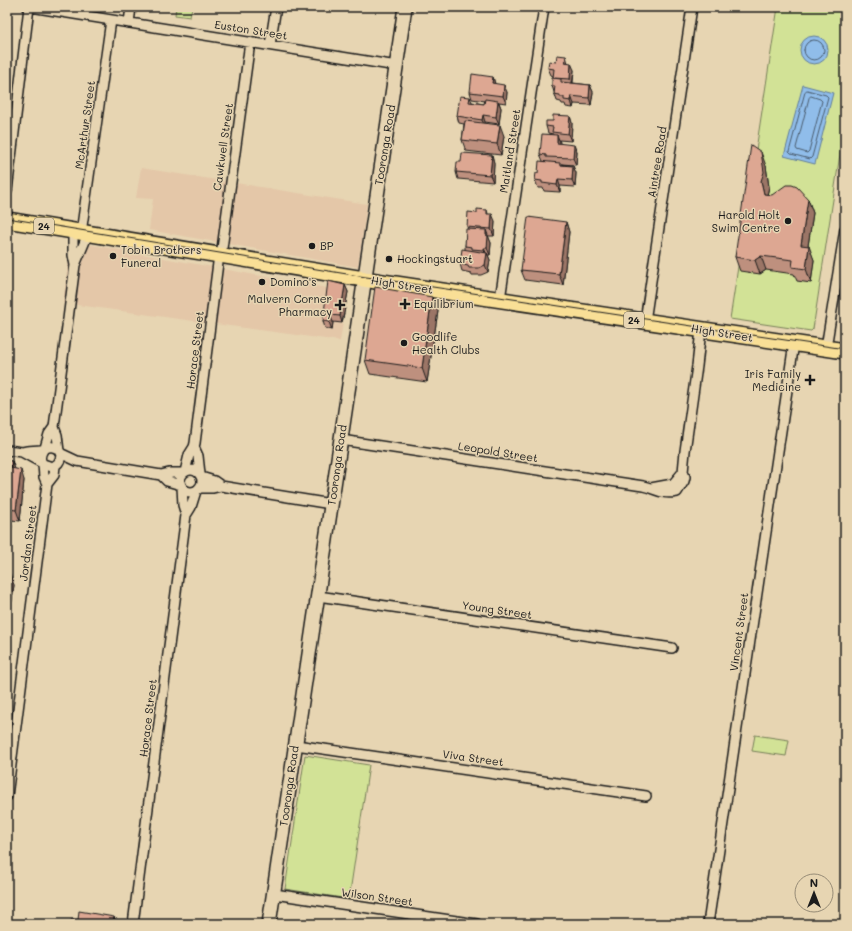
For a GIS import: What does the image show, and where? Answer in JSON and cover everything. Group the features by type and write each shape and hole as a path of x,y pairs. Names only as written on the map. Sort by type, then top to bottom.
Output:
{"main road":[{"name":"Tooronga Road","path":"269,924 405,7"},
{"name":"High Street","path":"7,220 365,279 845,351"}],"street":[{"name":"Euston Street","path":"30,7 397,66"},
{"path":"7,191 30,7"},
{"path":"129,23 131,7"},
{"path":"270,45 276,7"},
{"name":"Maitland Street","path":"500,299 544,7"},
{"name":"Aintree Road","path":"645,321 692,7"},
{"name":"McArthur Street","path":"81,232 111,20"},
{"name":"Cawkwell Street","path":"220,255 250,42"},
{"path":"826,348 845,228"},
{"path":"75,265 73,255 81,232"},
{"path":"57,465 61,459 54,427 75,265 81,232"},
{"name":"Horace Street","path":"184,473 189,455 194,447 220,255"},
{"name":"Leopold Street","path":"341,440 651,488 675,488 683,472 701,330"},
{"name":"Vincent Street","path":"708,924 794,344"},
{"path":"43,464 40,456 49,434 54,427"},
{"path":"7,450 22,452 52,447 77,461 161,476 167,481 181,486 188,492 221,486 331,504"},
{"name":"Horace Street","path":"194,447 198,456 200,475"},
{"path":"22,452 49,467 69,464 77,461"},
{"name":"Jordan Street","path":"7,796 47,484 44,477 43,464"},
{"name":"Jordan Street","path":"47,484 54,476 57,465"},
{"path":"161,476 169,473 184,473 193,470 221,486"},
{"path":"181,486 180,479 184,473"},
{"path":"198,490 202,483 200,475"},
{"name":"Horace Street","path":"133,924 186,515 183,505 181,486"},
{"name":"Horace Street","path":"186,515 198,490"},
{"name":"Young Street","path":"318,596 672,648"},
{"name":"Viva Street","path":"296,744 646,796"},
{"name":"Wilson Street","path":"274,894 477,924"}],"shaded area":[{"path":"141,168 367,204 358,267 149,230 153,199 136,198"},
{"path":"71,241 348,292 340,341 63,303"}],"green space":[{"path":"176,7 192,7 190,17 175,15"},
{"name":"Harold Holt Swim Centre","path":"778,7 845,7 845,122 813,329 811,331 730,319"},
{"path":"755,735 789,740 786,756 752,751"},
{"path":"305,755 369,765 349,899 285,889"}],"water":[{"path":"814,36 824,40 828,50 824,60 814,64 804,60 800,50 804,40"},
{"path":"803,85 833,93 815,164 784,156"}],"building":[{"path":"557,55 566,56 565,62 571,63 570,79 553,78 554,69 548,68 549,61 556,62"},
{"path":"472,74 493,77 492,83 504,85 503,96 470,92"},
{"path":"552,78 561,79 561,82 590,85 589,98 571,96 571,101 564,100 564,97 554,94 555,86 552,86"},
{"path":"460,96 470,97 469,102 484,104 485,99 498,101 496,117 483,115 482,120 457,116"},
{"path":"553,115 570,116 568,134 552,132 553,127 546,126 546,121 553,121"},
{"path":"465,121 500,125 497,144 462,140"},
{"path":"542,134 557,135 557,143 574,145 573,158 546,157 546,155 540,154"},
{"path":"751,145 761,152 764,172 761,181 764,194 772,195 786,185 792,185 797,187 808,199 801,245 809,246 806,269 792,267 793,260 761,256 755,260 735,257"},
{"path":"462,153 492,155 490,175 456,172 457,162 461,162"},
{"path":"539,161 573,166 572,180 558,179 557,185 542,183 542,181 535,180 536,173 538,173"},
{"path":"477,209 487,210 487,214 492,214 491,229 467,227 468,212 477,213"},
{"path":"528,217 566,222 559,274 521,270"},
{"path":"466,229 486,230 486,235 488,236 487,248 484,248 484,250 472,249 472,247 465,246"},
{"path":"462,249 487,253 485,265 479,268 469,268 468,266 460,264"},
{"path":"328,281 345,285 340,316 330,315 329,322 323,321"},
{"name":"Goodlife Health Clubs","path":"375,287 432,297 422,368 365,360"},
{"path":"7,461 12,461 11,468 21,470 16,510 8,509 9,495 7,495"},
{"path":"7,574 10,574 7,596"},
{"path":"79,911 114,917 113,924 70,924 71,920 78,920"}],"tram line":[{"path":"7,218 353,275 845,349"}],"place":[{"name":"Harold Holt Swim Centre","path":"788,221"},
{"name":"BP","path":"312,246"},
{"name":"Tobin Brothers Funeral","path":"113,256"},
{"name":"Hockingstuart","path":"389,259"},
{"name":"Domino's","path":"262,282"},
{"name":"Equilibrium","path":"405,304"},
{"name":"Malvern Corner Pharmacy","path":"340,305"},
{"name":"Goodlife Health Clubs","path":"404,343"},
{"name":"Iris Family Medicine","path":"810,380"}]}
